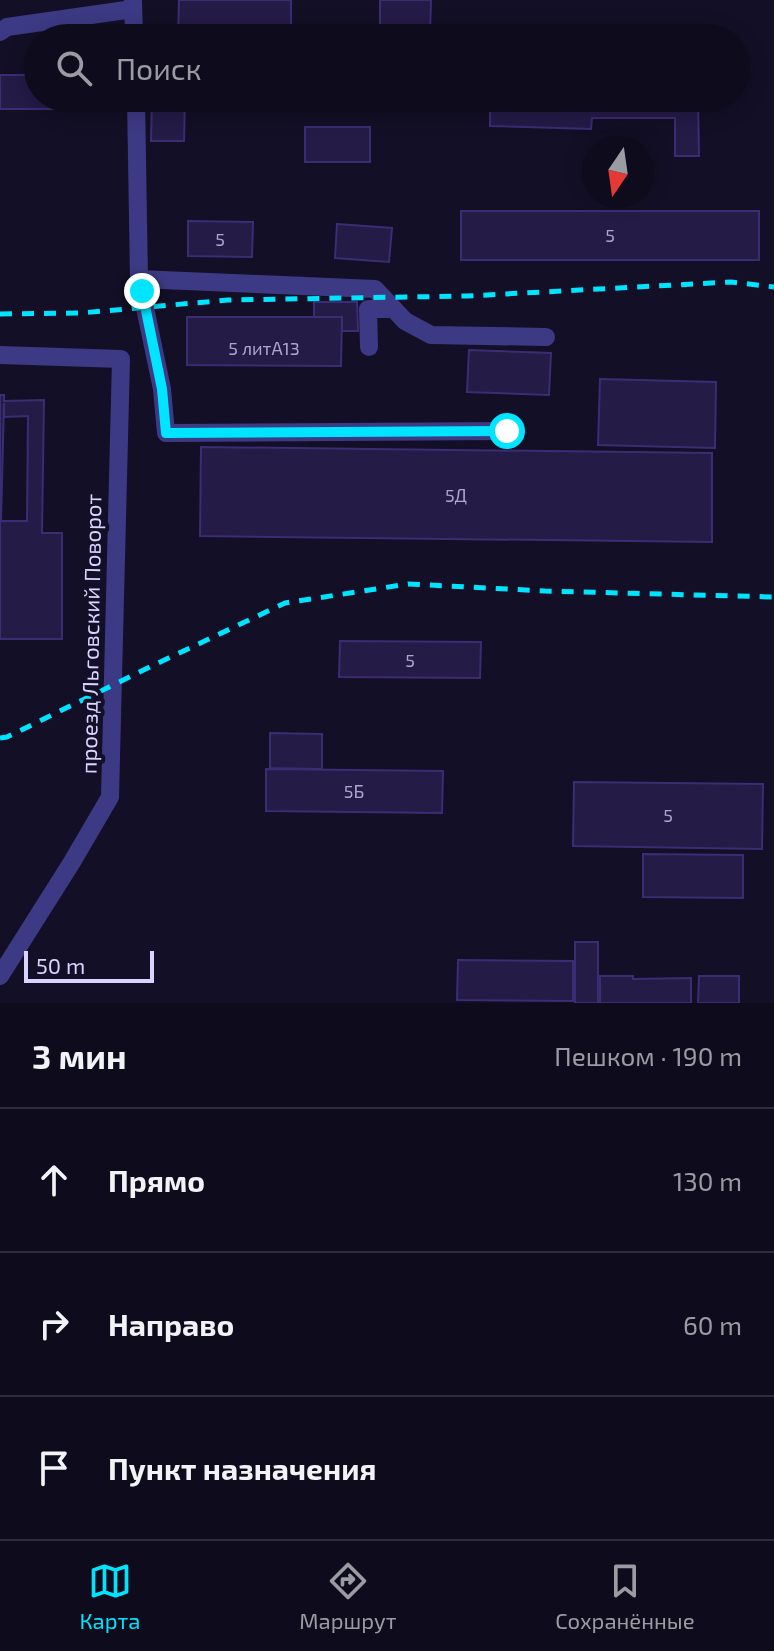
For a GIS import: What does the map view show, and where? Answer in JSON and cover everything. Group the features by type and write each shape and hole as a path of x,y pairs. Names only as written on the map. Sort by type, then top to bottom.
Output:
{"street":[{"path":"0,32 7,27 133,4 134,24"},
{"path":"136,112 139,279 162,389 166,433 507,431"},
{"path":"139,279 375,289 405,321 431,335 546,337"},
{"path":"369,347 368,309 394,309"},
{"name":"проезд Льговский Поворот","path":"0,355 121,359 110,797 0,976"}],"building":[{"path":"179,0 291,0 291,24 178,24"},
{"path":"380,0 431,0 430,24 380,24"},
{"path":"0,75 24,75 24,109 0,109"},
{"path":"152,112 185,112 184,141 151,141"},
{"path":"490,112 698,112 699,156 675,156 675,118 592,118 591,129 490,126"},
{"path":"305,127 370,127 370,162 305,162"},
{"path":"461,211 759,211 759,260 461,260"},
{"path":"188,221 253,222 252,257 188,256"},
{"path":"337,224 392,228 389,262 335,258"},
{"path":"314,302 357,302 358,331 342,331 342,317 314,317"},
{"path":"187,317 342,317 341,366 187,365"},
{"path":"469,350 551,353 549,395 467,392"},
{"path":"600,379 716,382 715,448 598,445"},
{"path":"0,395 4,395 4,401 44,400 42,533 62,533 62,639 0,639","holes":["4,403 4,417 28,416 27,521 1,521"]},
{"path":"201,447 712,453 712,542 200,536"},
{"path":"340,641 481,642 480,678 339,677"},
{"path":"270,733 322,734 322,769 270,768"},
{"path":"266,769 443,771 442,813 266,811"},
{"path":"574,782 763,784 762,849 573,846"},
{"path":"643,854 743,855 743,898 643,897"},
{"path":"575,942 598,942 598,1003 575,1003"},
{"path":"458,960 573,961 573,1001 457,1000"},
{"path":"600,976 691,978 691,1003 600,1003"},
{"path":"699,976 739,976 739,1003 698,1003"}],"railway":[{"path":"0,314 81,313 228,300 467,296 731,282 774,287"},
{"path":"0,738 285,603 408,584 774,597"}],"route":[{"path":"142,291 162,389 166,433 507,431"}]}
